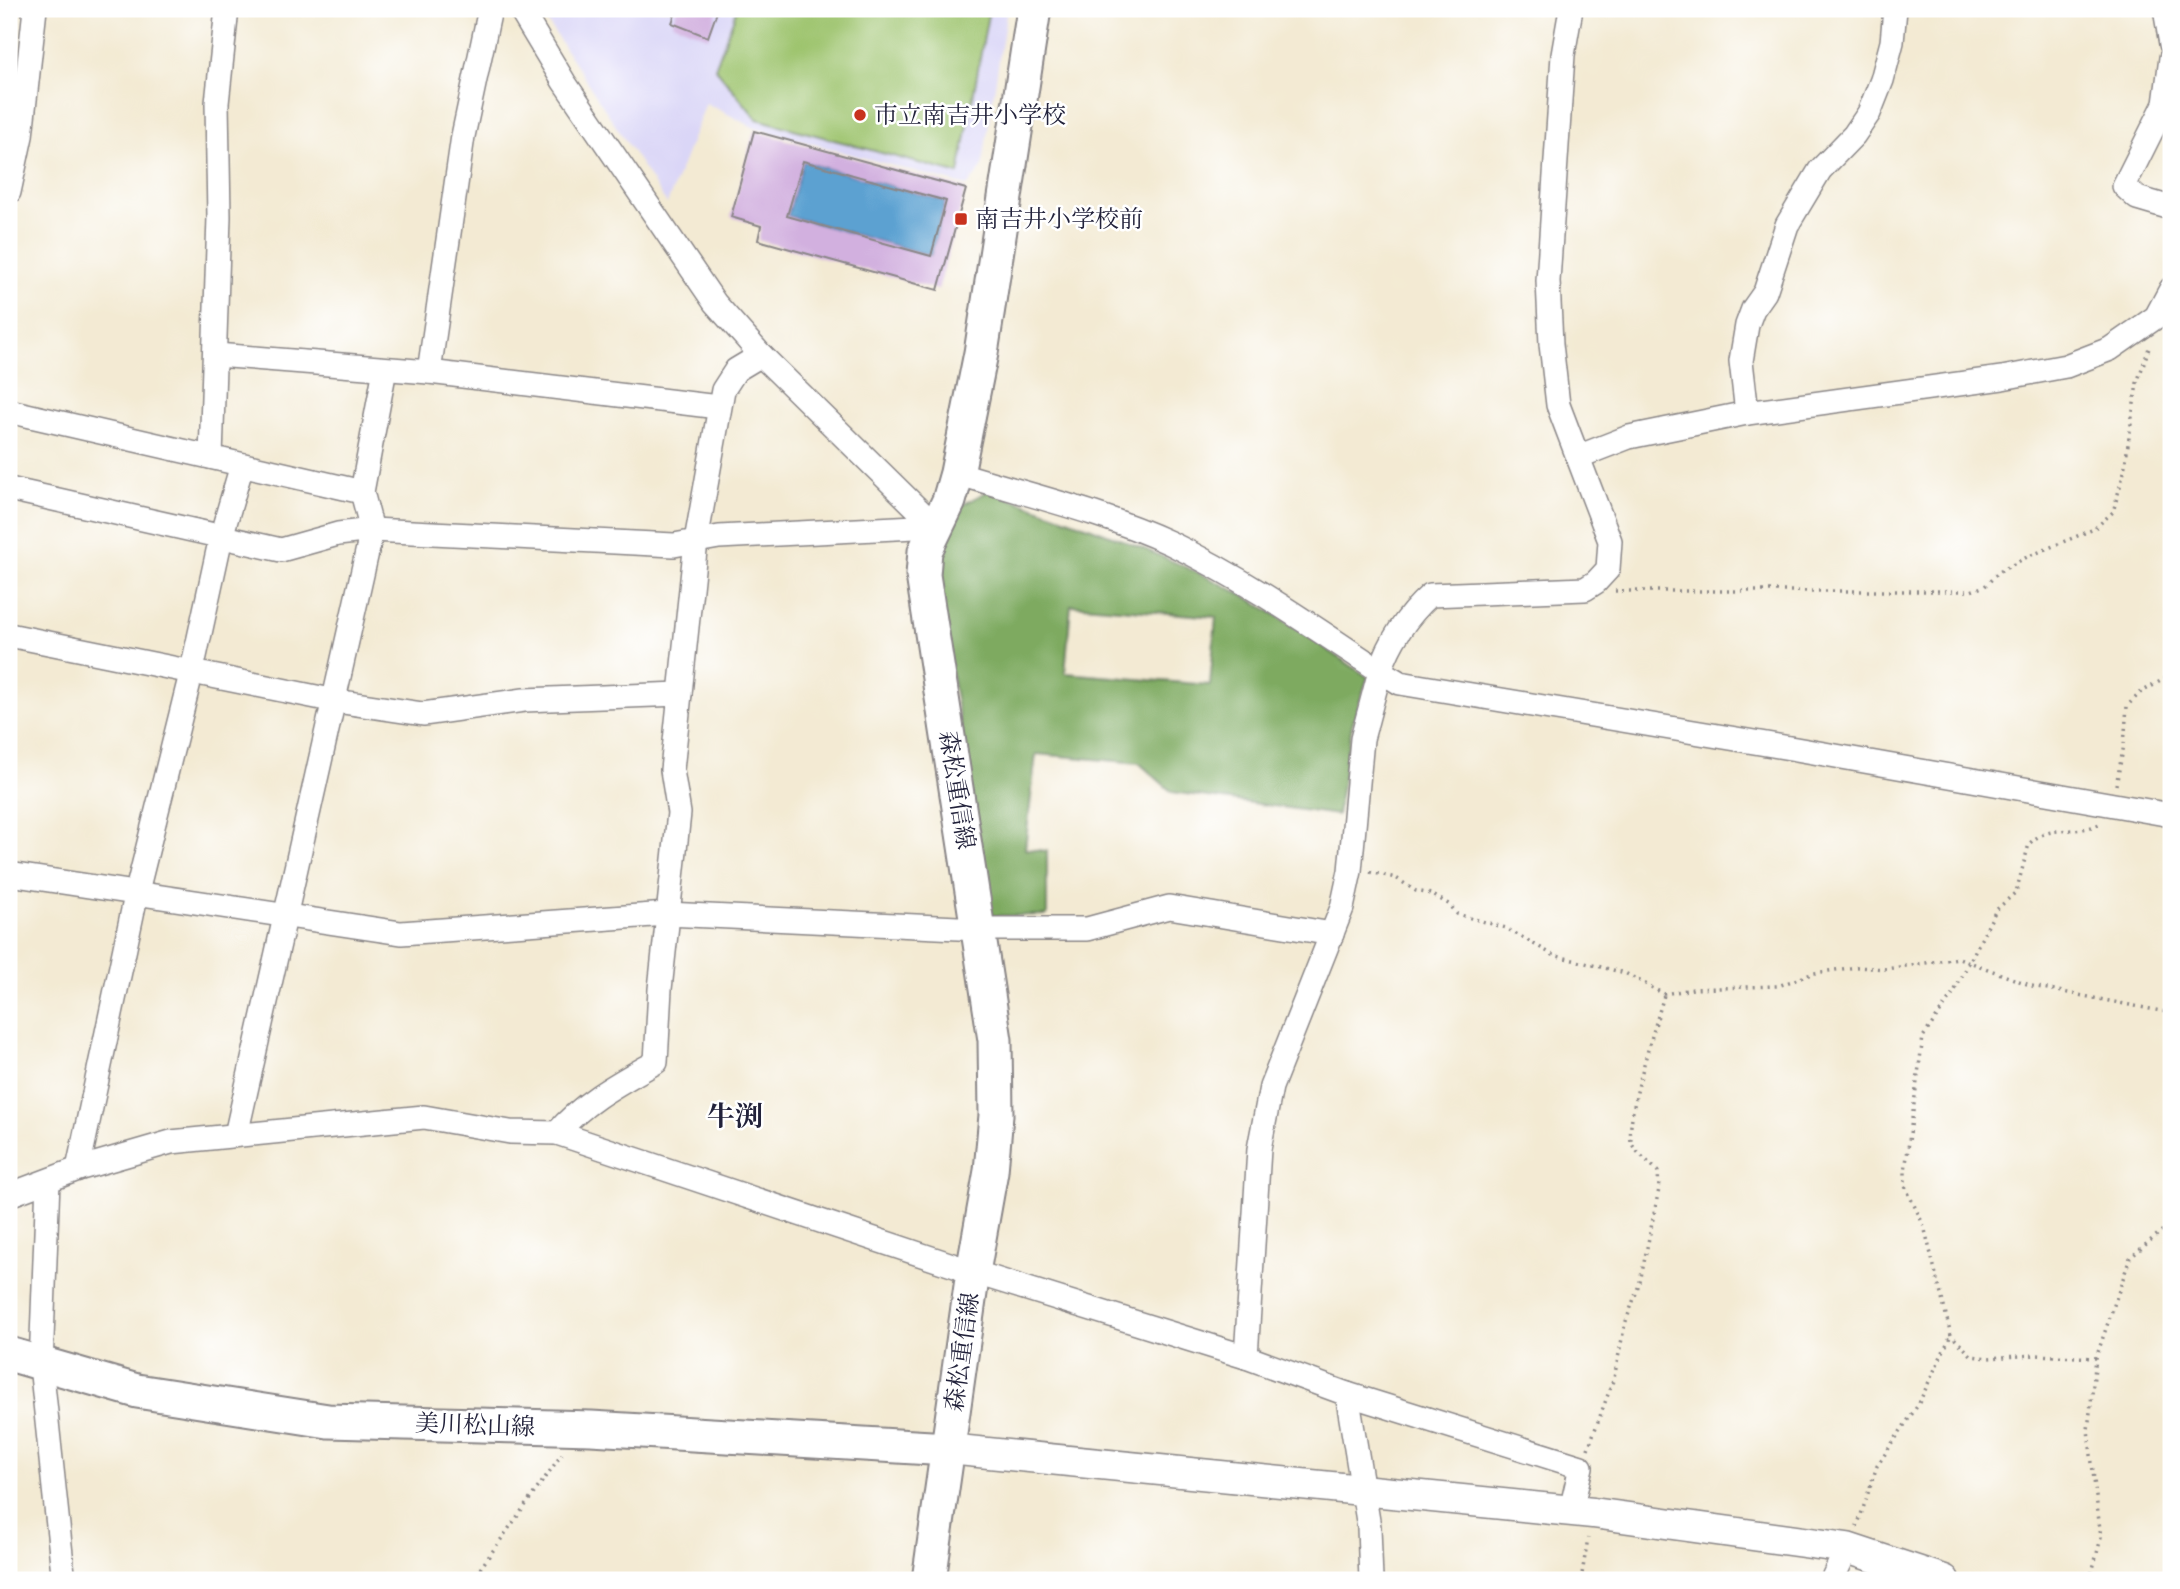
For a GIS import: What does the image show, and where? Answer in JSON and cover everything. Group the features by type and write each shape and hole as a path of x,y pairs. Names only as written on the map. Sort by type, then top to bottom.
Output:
{"main road":[{"name":"森松重信線","path":"929,1580 991,1171 996,1115 995,1040 923,575 925,551 949,501 957,473 981,353 1034,9"},
{"name":"美川松山線","path":"9,1354 137,1391 328,1421 578,1428 948,1449"}],"street":[{"path":"9,192 21,135 35,9"},
{"path":"211,457 216,355 217,103 227,9"},
{"path":"429,372 463,136 490,9"},
{"path":"520,9 564,82 715,303 761,355 935,526"},
{"path":"1246,1357 1259,1149 1271,1087 1332,934 1350,871 1362,739 1380,671 1410,614 1430,595 1585,589 1608,569 1610,541 1580,456 1558,405 1551,344 1548,281 1563,55 1571,9"},
{"path":"1747,412 1741,361 1747,325 1753,309 1765,292 1787,225 1820,170 1854,135 1869,113 1889,55 1895,9"},
{"path":"2165,9 2171,44"},
{"path":"2171,58 2165,104 2124,186 2137,198 2171,208"},
{"path":"1580,456 1629,437 1747,412 2002,378 2066,366 2110,349 2156,317 2171,289"},
{"path":"216,355 429,372 718,407"},
{"path":"557,1133 570,1117 603,1093 656,1062 667,914 679,813 672,770 696,541 723,390 736,370 761,355"},
{"path":"236,1135 336,701 372,530 362,492 385,369"},
{"path":"9,411 362,492"},
{"path":"78,1170 137,891 192,670 221,537 242,465"},
{"path":"957,473 1102,517 1169,542 1246,583 1400,684 1796,749 2171,816"},
{"path":"9,489 281,550 338,534 372,530 674,545 719,537 935,526"},
{"path":"9,635 336,701 423,714 524,700 680,694"},
{"path":"9,874 137,891 286,917 401,933 667,914 979,929 1087,929 1169,907 1332,934"},
{"path":"9,1195 78,1170 171,1142 424,1117 510,1132 557,1133 974,1272 1246,1357 1348,1394 1581,1467 1582,1512"},
{"path":"48,1181 41,1365 63,1573 60,1580"},
{"path":"1348,1394 1369,1527 1370,1580"},
{"path":"948,1449 1582,1512 1847,1548 1944,1580"},
{"path":"1832,1580 1847,1548"}],"path":[{"path":"1585,589 1971,591 1985,586 1999,572 2094,529 2113,512 2124,472 2137,383 2153,338 2156,317"},
{"path":"2096,1358 1972,1356 1951,1335 1924,1226 1905,1186 1905,1171 1923,1037 1970,963 1996,909 2020,885 2029,844 2048,831 2088,829 2107,816 2124,744 2127,706 2140,693 2171,676"},
{"path":"1350,871 1396,878 1450,905 1457,914 1506,928 1553,956 1625,973 1664,995 1693,989 1778,986 1814,974 1857,967 1886,969 1959,958 2032,986 2171,1013"},
{"path":"1581,1467 1614,1378 1626,1324 1640,1282 1659,1189 1658,1172 1633,1147 1630,1139 1638,1092 1664,995"},
{"path":"2090,1580 2101,1538 2088,1430 2096,1358 2130,1258 2171,1223"},
{"path":"1847,1548 1864,1514 1877,1466 1919,1405 1951,1335"},
{"path":"472,1580 518,1520 578,1428"},
{"path":"1581,1580 1582,1512"}],"shaded area":[{"name":"市立南吉井小学校","path":"539,9 1007,9 982,168 967,186 755,128 706,103 667,204"}],"green space":[{"path":"737,9 989,9 959,174 757,119 715,68"},
{"path":"988,491 1145,549 1254,601 1368,677 1352,725 1337,815 1172,792 1139,763 1036,754 1025,849 1047,851 1047,915 992,916 936,580 939,552 962,505","holes":["1071,605 1216,617 1210,685 1065,673"]}],"water":[{"path":"803,161 946,201 931,256 787,216"}],"building":[{"path":"677,9 718,9 708,37 672,23"},
{"path":"754,131 966,189 938,290 758,240 761,226 731,217","holes":["803,161 946,201 931,256 787,216"]}],"place":[{"name":"市立南吉井小学校","path":"860,115"},
{"name":"南吉井小学校前","path":"961,219"}],"district":[{"name":"牛渕","path":"735,1116"}]}
